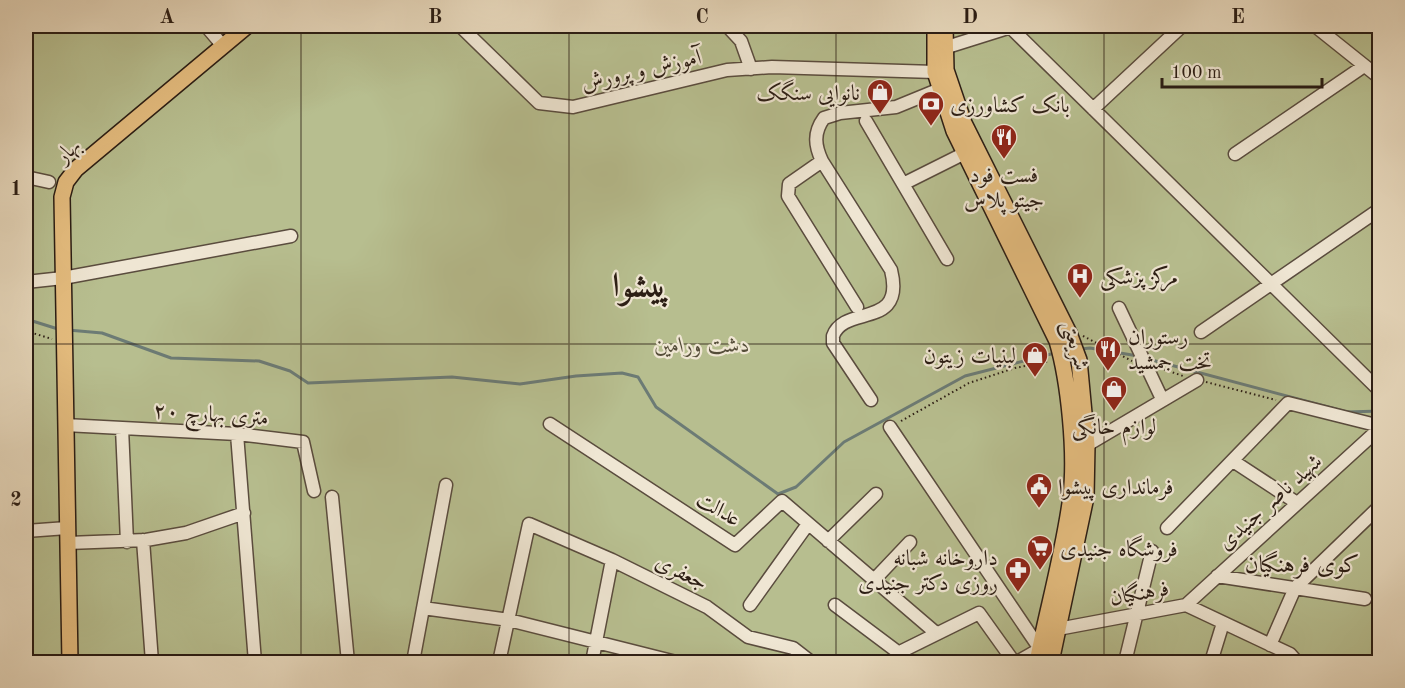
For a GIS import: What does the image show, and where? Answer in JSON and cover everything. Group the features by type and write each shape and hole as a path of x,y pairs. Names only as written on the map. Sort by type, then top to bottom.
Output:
{"main road":[{"name":"بهار","path":"70,663 62,197 66,182 76,170 247,26"},
{"name":"شریعتی","path":"936,26 934,72 954,130 1057,341 1065,372 1071,446 1071,495 1038,656"},
{"name":"شریعتی","path":"945,26 946,70 964,123 1074,347 1087,445 1086,497 1051,663"}],"street":[{"path":"206,26 223,46"},
{"name":"آموزش و پرورش","path":"460,26 538,102 573,107 727,70 934,72"},
{"path":"727,26 741,41 751,69"},
{"path":"944,48 1012,26 1093,109 1380,391"},
{"path":"1093,109 1182,26"},
{"path":"1321,27 1380,78"},
{"path":"1235,154 1364,66"},
{"path":"871,400 833,343 833,336 845,321 868,316 881,309 890,300 895,283 891,270 822,161 816,148 816,138 824,118 840,113 896,107 940,89"},
{"path":"866,121 947,259"},
{"path":"903,184 964,153"},
{"path":"822,161 789,184 788,196 857,307"},
{"path":"26,177 49,182"},
{"path":"1202,332 1380,209"},
{"path":"26,282 63,278 291,236"},
{"path":"1119,308 1162,399"},
{"path":"1087,445 1197,380"},
{"path":"1167,528 1288,403 1380,427"},
{"name":"عدالت","path":"550,424 735,545 782,501 936,633"},
{"name":"۲۰ متری بهارچ","path":"65,425 237,434 303,442 314,492"},
{"path":"890,427 1026,630 1038,656 1016,663 979,613 900,652"},
{"name":"شهيد ناصر جنیدی","path":"1186,605 1380,427"},
{"path":"122,428 127,542"},
{"path":"237,434 255,663"},
{"path":"1233,461 1298,503"},
{"path":"413,663 446,485"},
{"path":"828,541 876,494"},
{"path":"332,496 348,663"},
{"path":"1269,645 1295,588 1380,506"},
{"path":"26,531 127,542 186,533 244,513"},
{"name":"جعفری","path":"509,620 529,524 612,560 707,607 748,637 794,648 811,663"},
{"path":"750,605 808,524"},
{"path":"143,540 152,663"},
{"path":"874,580 910,542"},
{"path":"1125,663 1152,551"},
{"path":"592,663 612,560"},
{"path":"1217,576 1365,599"},
{"path":"835,605 900,652 911,663"},
{"name":"فرهنگیان","path":"1058,629 1186,605 1269,645 1291,660"},
{"path":"423,608 509,620 676,663"},
{"path":"499,663 509,620"},
{"path":"1211,663 1223,623"}],"path":[{"path":"26,331 64,334"},
{"path":"1074,347 1084,336 1127,360 1288,403"},
{"path":"890,427 969,383 1015,368 1056,360"}],"green space":[{"name":"دشت ورامین","path":"26,26 1379,26 1379,662 26,662"}],"waterway":[{"path":"26,319 58,329"},
{"path":"68,330 102,333 171,358 259,361 290,371 308,383 452,377 520,384 576,376 622,373 638,377 656,407 778,494 796,487 844,442 965,376 1051,354"},
{"path":"1081,349 1090,348 1138,356"},
{"path":"1148,359 1347,412 1380,411"}],"place":[{"name":"نانوایی سنگک","path":"880,115"},
{"name":"بانک کشاورزی","path":"931,127"},
{"name":"فست فود جیتو پلاس","path":"1004,160"},
{"name":"مرکز پزشکی","path":"1080,299"},
{"name":"رستوران تخت جمشید","path":"1108,372"},
{"name":"لبنیات زیتون","path":"1035,378"},
{"name":"لوازم خانگی","path":"1114,412"},
{"name":"فرمانداری پیشوا","path":"1039,509"},
{"name":"فروشگاه جنیدی","path":"1040,571"},
{"name":"داروخانه شبانه روزی دکتر جنیدی","path":"1018,593"}],"district":[{"name":"پیشوا","path":"641,284"},
{"name":"کوی فرهنگیان","path":"1302,564"}]}
